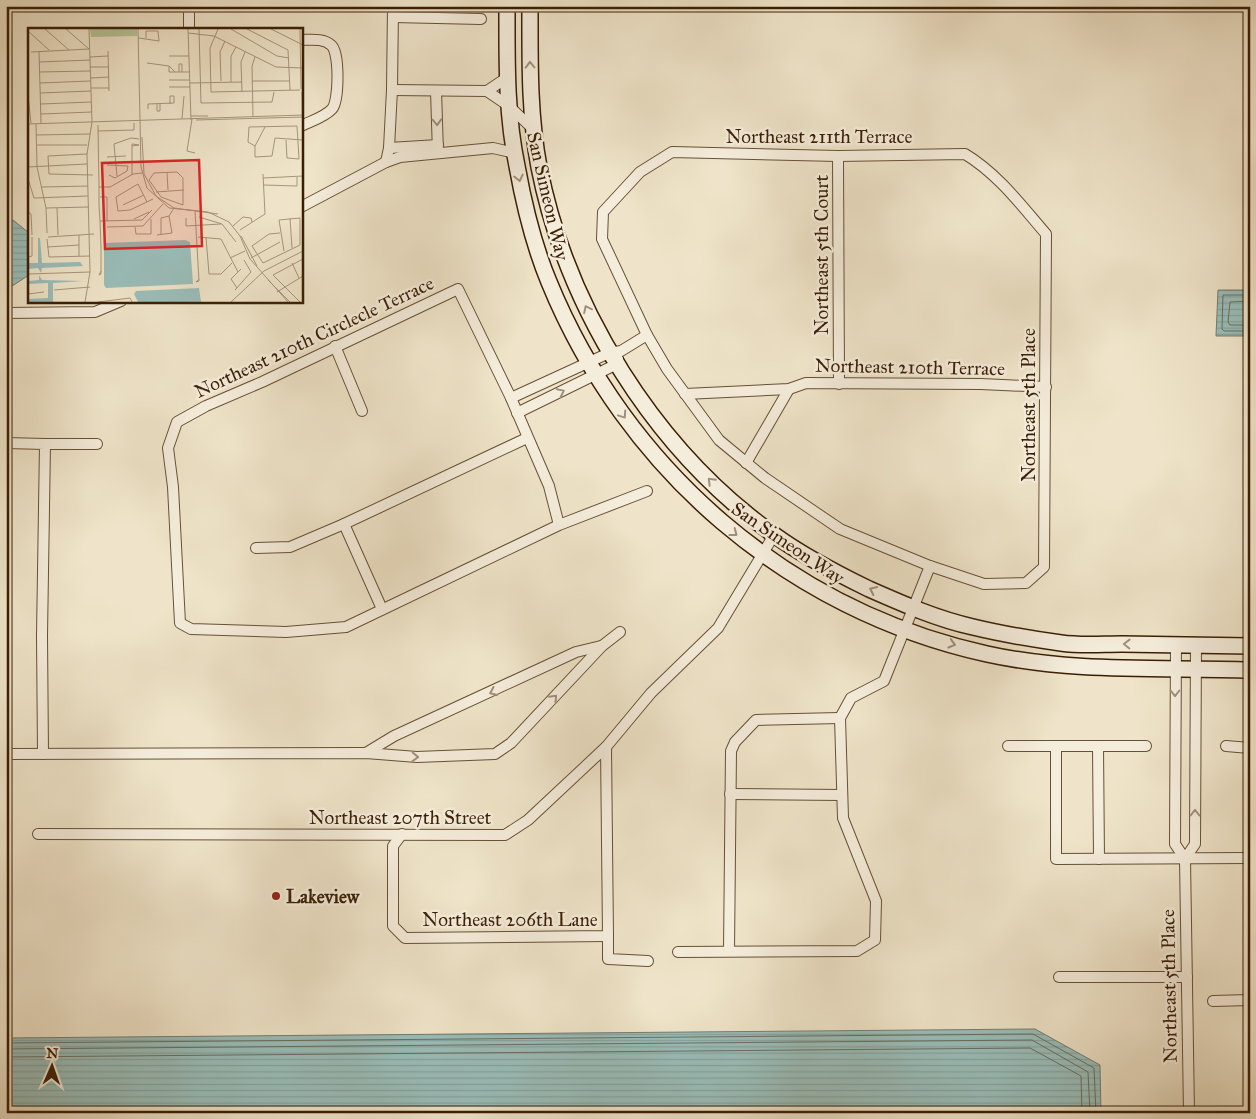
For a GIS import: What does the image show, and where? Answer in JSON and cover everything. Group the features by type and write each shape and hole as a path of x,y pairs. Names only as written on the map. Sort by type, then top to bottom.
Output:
{"street":[{"path":"186,6 189,28"},
{"path":"386,162 389,148 392,90 393,6"},
{"name":"San Simeon Way","path":"507,6 509,106 514,153 532,230 549,282 576,339 626,419 678,482 723,524 797,578 848,606 905,631 987,654 1047,664 1084,667 1250,670"},
{"name":"San Simeon Way","path":"530,6 530,67 539,167 550,210 574,283 645,406 685,455 726,496 774,535 833,572 914,609 972,627 1063,644 1250,646"},
{"path":"393,17 481,19"},
{"path":"302,40 319,40 331,45 336,54 336,96 333,108 325,115 302,126"},
{"path":"392,90 487,91 508,77"},
{"path":"436,91 438,149"},
{"path":"487,91 509,106 535,131"},
{"path":"493,148 512,134 524,120 532,102"},
{"path":"389,148 493,148 514,153"},
{"path":"302,206 386,162 438,149"},
{"name":"Northeast 211th Terrace","path":"672,152 838,156 966,154"},
{"name":"Northeast 5th Place","path":"672,152 640,172 603,212 602,239 648,335 667,369 719,440 746,463 840,529 930,566 984,584 1026,584 1044,567 1046,234 1000,181 979,162 966,154"},
{"name":"Northeast 5th Court","path":"838,156 839,384"},
{"name":"Northeast 210th Circlecle Terrace","path":"458,289 511,398 549,486 559,525 346,627 286,632 191,629 180,623 173,487 168,448 177,422 206,406 262,382 458,289"},
{"path":"6,313 95,312 119,302"},
{"path":"517,413 616,356 648,335"},
{"path":"335,346 362,411"},
{"path":"511,398 593,368 616,356"},
{"name":"Northeast 210th Terrace","path":"685,394 789,389 806,383 981,384 1046,387"},
{"path":"746,463 789,389"},
{"path":"256,548 290,547 344,524 527,438"},
{"path":"6,444 97,444"},
{"path":"43,754 42,636 45,444"},
{"path":"559,525 647,492"},
{"path":"344,524 382,609"},
{"name":"Northeast 207th Street","path":"38,834 505,835 528,820 606,747 650,693 718,628 774,535"},
{"path":"678,952 857,951 874,940 876,901 843,818 840,718 851,698 884,681 930,566"},
{"path":"6,754 366,753 417,757 495,754 511,743 602,646 620,632"},
{"name":"Northeast 5th Place","path":"1176,645 1175,844 1185,859 1189,1113"},
{"name":"Northeast 5th Place","path":"1185,859 1195,844 1196,645"},
{"path":"366,753 394,736 576,652 602,646"},
{"path":"729,951 731,751 735,742 756,720 840,718"},
{"path":"1008,746 1146,746"},
{"path":"1056,746 1056,859 1250,858"},
{"path":"1098,746 1099,858"},
{"path":"1226,746 1250,748"},
{"name":"Northeast 206th Lane","path":"606,747 608,959 648,961"},
{"path":"730,794 841,795"},
{"name":"Northeast 206th Lane","path":"402,834 394,846 393,926 404,938 608,936"},
{"path":"1059,977 1187,977"},
{"path":"1213,1001 1250,1000"}],"water":[{"path":"6,220 13,220 28,232 28,276 6,290"},
{"path":"1218,290 1250,290 1250,336 1216,336"},
{"path":"1035,1029 1100,1065 1101,1113 6,1113 6,1038"}],"place":[{"name":"Lakeview","path":"276,896"}]}
